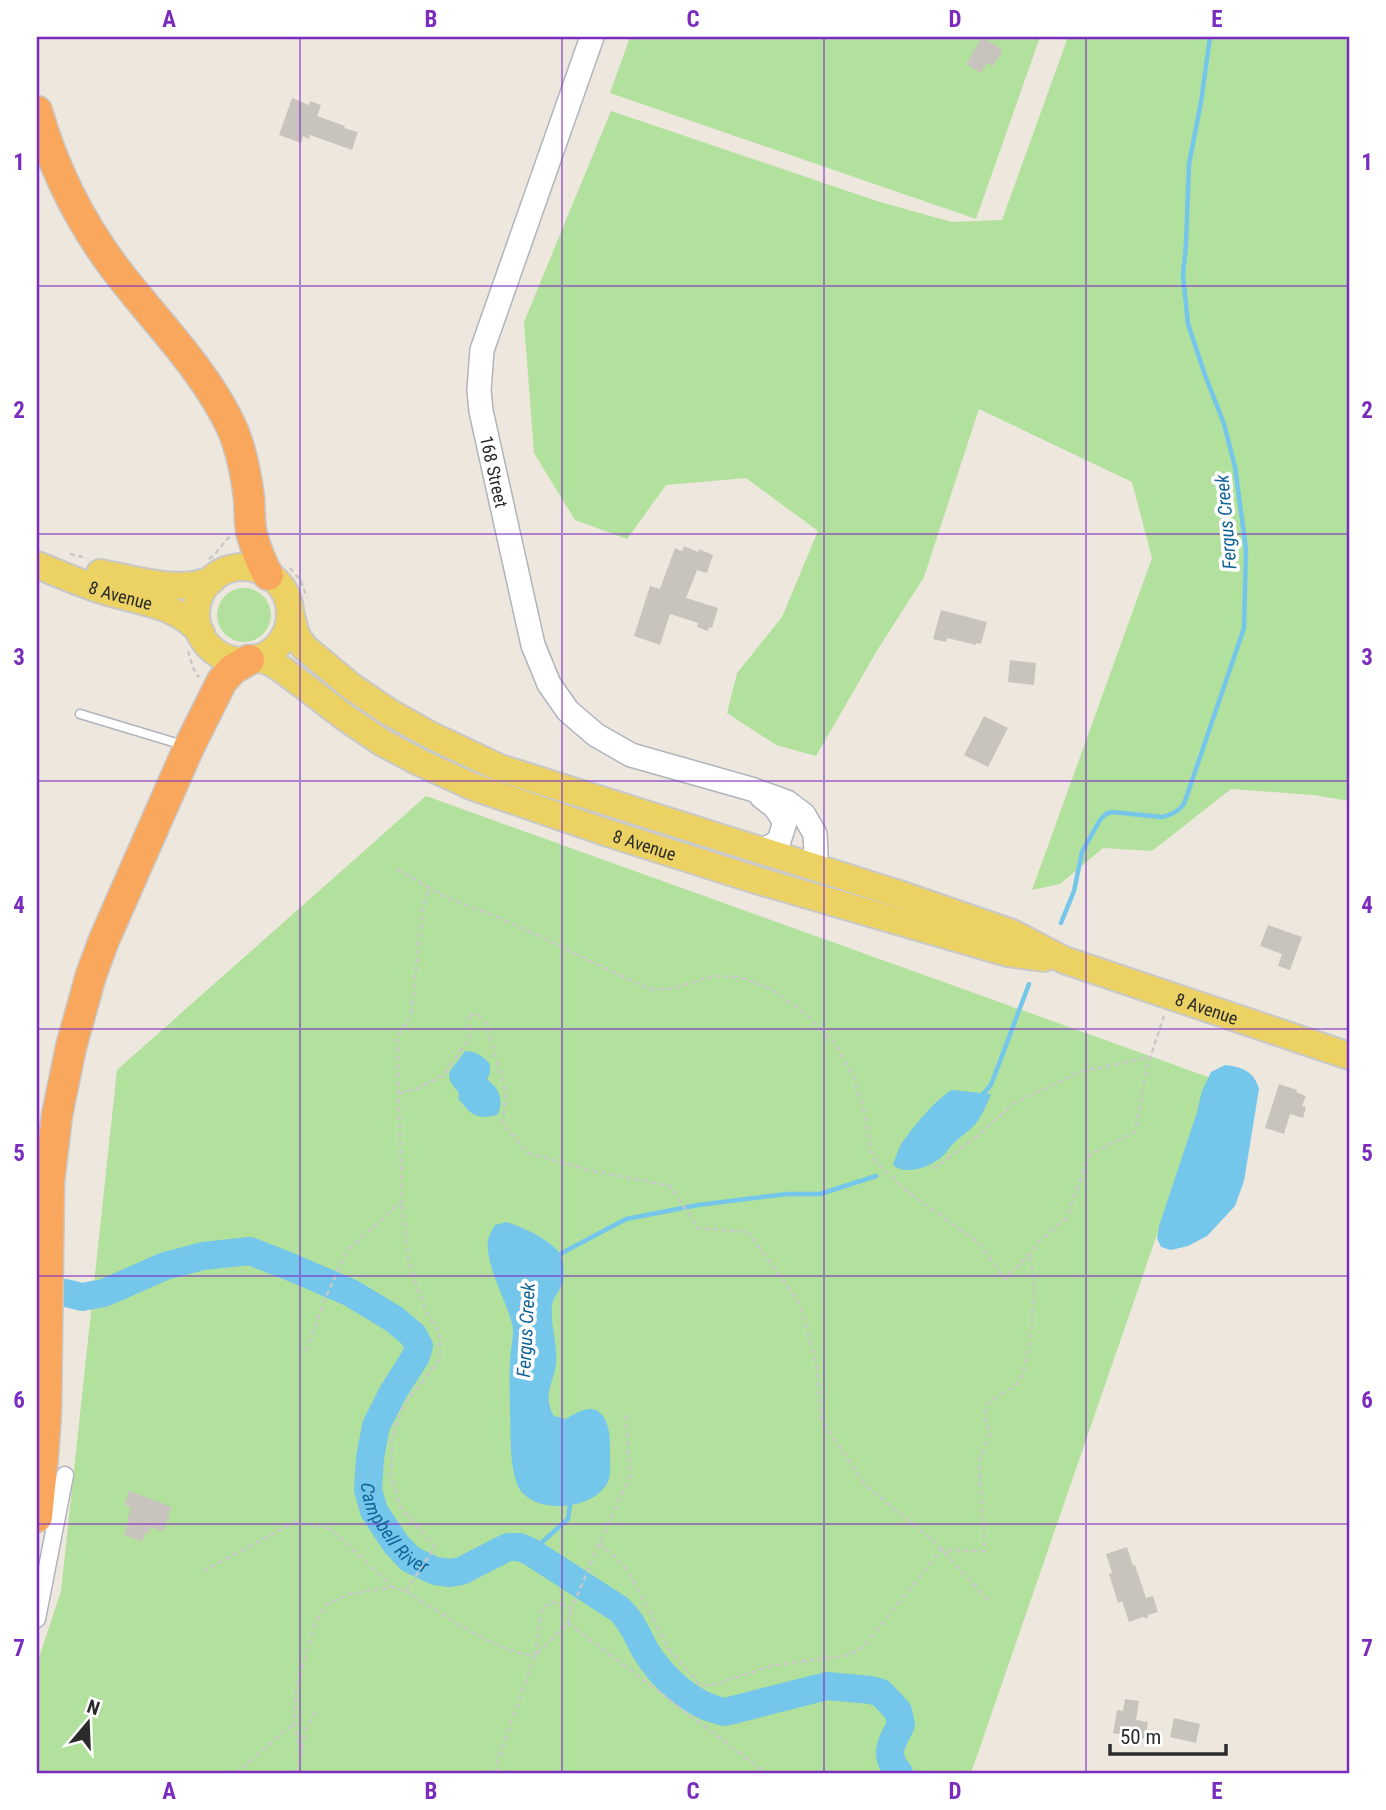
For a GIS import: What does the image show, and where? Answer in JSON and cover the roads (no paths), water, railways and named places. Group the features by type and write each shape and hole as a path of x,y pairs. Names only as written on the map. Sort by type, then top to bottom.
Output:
{"highway":[{"path":"37,111 63,183 95,241 193,366 231,426 240,449 252,535 259,555 276,568"},
{"path":"37,1517 46,1413 49,1182 63,1082 80,1010 104,940 189,747 222,681 233,669 253,659"}],"main road":[{"name":"168 Street","path":"592,37 482,350 479,390 481,411 533,645 549,684 568,711 596,735 631,755 751,789 788,802 804,814 816,834 813,866"},
{"name":"8 Avenue","path":"37,564 166,585 194,585 207,571 276,568 278,583 288,601 299,607 297,638 308,651 352,687 389,712 500,768 899,894 1012,933 1063,960 1349,1056"},
{"name":"8 Avenue","path":"37,564 107,592 171,610 187,619 194,640 208,644 219,654 233,660 270,662 346,718 394,749 460,781 730,872 888,919 1009,953 1063,960"},
{"path":"194,640 198,605 207,571"},
{"path":"253,659 268,654 279,644 299,607"},
{"name":"168 Street","path":"751,789 775,807 785,822 779,841 763,851"},
{"path":"516,802 551,800 762,870 793,872 813,866"}],"street":[{"path":"37,1619 65,1475"}],"lane":[{"path":"80,713 189,747"}],"water":[{"path":"465,1051 479,1054 490,1064 487,1079 495,1086 501,1100 497,1115 477,1116 459,1100 459,1094 451,1083 449,1074"},
{"path":"1225,1065 1251,1074 1259,1089 1244,1181 1235,1206 1207,1236 1188,1246 1171,1250 1161,1247 1157,1238 1159,1226 1202,1091 1211,1072"},
{"path":"952,1090 991,1094 976,1123 939,1159 913,1170 894,1166 898,1150 906,1137 932,1106"},
{"path":"506,1222 544,1239 557,1250 562,1261 563,1281 552,1305 556,1364 549,1390 549,1402 554,1416 566,1419 590,1409 603,1416 608,1429 609,1479 602,1490 592,1498 578,1503 564,1506 535,1502 524,1495 514,1475 510,1381 513,1328 491,1266 488,1248 495,1225"}],"waterway":[{"name":"Fergus Creek","path":"1061,923 1074,891 1082,852 1106,814 1112,812 1162,817 1174,813 1184,804 1244,628 1246,549 1235,467 1224,424 1188,324 1183,275 1189,164 1210,37"},
{"name":"Fergus Creek","path":"982,1095 991,1085 1029,984"},
{"name":"Fergus Creek","path":"556,1258 626,1219 698,1205 787,1194 820,1194 876,1176"},
{"name":"Campbell River","path":"66,1293 82,1297 104,1293 165,1266 203,1256 250,1251 351,1293 394,1319 413,1335 419,1346 376,1426 368,1490 374,1511 396,1544 410,1559 435,1571 450,1573 461,1571 508,1547 520,1547 531,1552 619,1609 631,1623 660,1671 690,1697 713,1709 725,1712 827,1686 881,1693 898,1711 901,1725 890,1754 899,1773"},
{"name":"Fergus Creek","path":"531,1552 568,1519 568,1499"}]}
